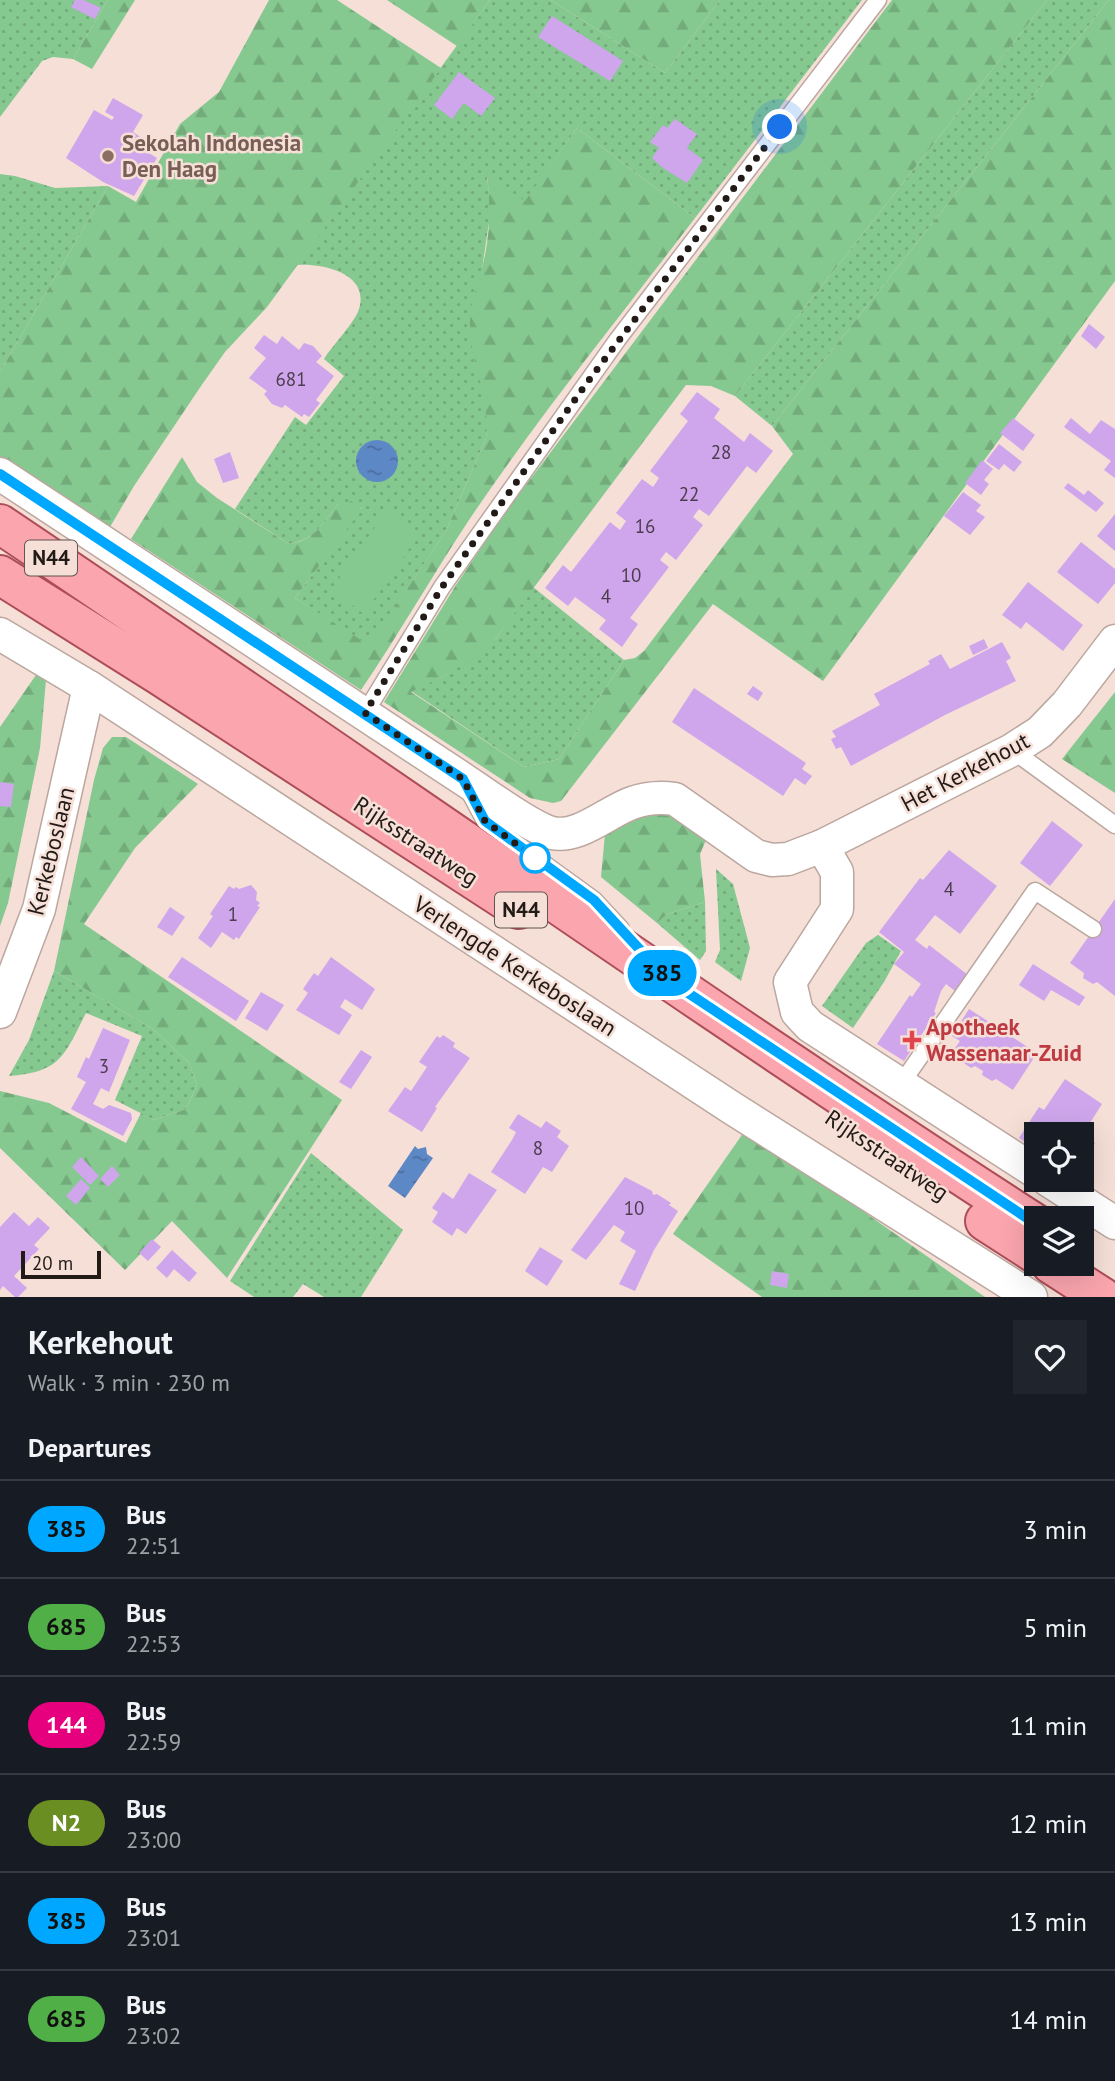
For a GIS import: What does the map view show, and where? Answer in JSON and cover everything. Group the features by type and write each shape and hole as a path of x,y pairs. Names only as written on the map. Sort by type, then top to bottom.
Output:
{"main road":[{"name":"Rijksstraatweg","path":"0,524 186,648 667,979 1024,1216"},
{"name":"Rijksstraatweg","path":"0,575 482,884 1024,1246"},
{"path":"1094,1261 1115,1275"},
{"path":"1070,1276 1102,1297"}],"street":[{"name":"Rijksstraatweg","path":"0,474 463,779 548,832 570,832 631,803 664,798 675,799 756,856 772,860 788,859 821,846"},
{"name":"Verlengde Kerkeboslaan","path":"0,634 89,687 732,1108 1031,1297"},
{"name":"Het Kerkehout","path":"821,846 1012,750 1040,732 1067,704 1115,641"},
{"name":"Kerkeboslaan","path":"0,1012 39,909 89,687"},
{"path":"821,846 837,873 837,909 790,982 797,1012 810,1026 1024,1164"},
{"path":"1067,1192 1115,1223"}],"lane":[{"path":"365,713 442,587 618,339 878,0"},
{"path":"1012,750 1115,825"},
{"name":"Rijksstraatweg","path":"463,779 485,821 594,900 667,979"},
{"path":"901,1084 1035,891 1093,929"}],"green space":[{"path":"0,0 108,0 73,59 53,57 42,61 0,117"},
{"path":"108,0 135,0 92,69 73,59"},
{"path":"269,0 337,0 441,68 267,307 225,352 134,486 110,527 0,458 0,372 108,186 136,202 180,124 219,92"},
{"path":"387,0 490,0 457,46"},
{"path":"490,0 551,0 665,73 720,0 862,0 695,218 577,128 525,202 487,177 491,209 482,269 476,361 485,394 488,422 486,438 446,531 369,646 295,598 362,508 338,504 312,535 289,544 235,509 295,417 306,425 344,376 324,359 357,314 361,297 357,287 342,273 319,266 297,265"},
{"path":"551,0 720,0 665,73"},
{"path":"892,0 1047,0 735,396 711,386 686,385 496,638 478,655 448,674 411,692 524,767 559,759 624,660 635,658 644,651 793,454 772,426 1109,0 1115,0 1115,281 823,681 713,604 561,801 553,803 530,798 384,702 456,585 504,514"},
{"path":"1047,0 1109,0 772,426 735,396"},
{"path":"577,128 695,218 496,481 361,690 131,539 182,457 197,482 289,544 311,535 338,504 351,501 362,509 295,598 369,645 446,531 486,438 486,410 471,340 470,319 488,234 487,176 525,201"},
{"path":"0,174 55,188 108,186 0,372"},
{"path":"387,510 420,533 364,614 331,590"},
{"path":"533,587 624,660 559,759 524,767 411,691 448,674 496,638"},
{"path":"36,675 46,680 40,748 8,903 0,926 0,727"},
{"path":"1115,692 1115,793 1062,759"},
{"path":"112,737 126,737 198,784 135,848 84,924 342,1100 227,1278 172,1221 125,1270 0,1148 0,1091 49,1103 126,1143 141,1113 154,1120 186,1109 197,1085 189,1063 153,1029 54,971 94,780 103,748"},
{"path":"647,813 668,815 706,840 700,854 705,902 668,914 657,923 601,877 605,834 623,821"},
{"path":"716,869 733,884 750,948 741,981 715,962 720,950"},
{"path":"705,902 706,951 700,960 657,923 668,914"},
{"path":"878,935 901,951 853,1028 822,1006 866,943"},
{"path":"54,971 153,1029 189,1063 197,1085 186,1109 154,1120 115,1100 142,1036 86,1013 59,1059 40,1071 9,1076 29,1040"},
{"path":"746,1129 985,1297 762,1297 673,1234"},
{"path":"311,1153 403,1230 361,1297 324,1297 303,1284 293,1297 254,1297 230,1281"}],"water":[{"path":"377,440 392,446 398,461 392,476 377,482 362,476 356,461 362,446"},
{"path":"415,1146 418,1149 426,1147 427,1154 433,1158 405,1198 388,1186"}],"building":[{"path":"75,0 84,0 101,8 95,19 71,7"},
{"path":"552,16 623,61 610,81 538,37"},
{"path":"459,72 495,98 481,116 464,103 452,119 434,105"},
{"path":"113,98 143,115 133,132 151,144 147,152 157,158 134,196 103,182 66,158 94,110 112,120 114,117 105,112"},
{"path":"675,119 697,134 687,148 703,160 687,183 652,158 659,148 650,142 663,125 667,128"},
{"path":"1089,324 1105,337 1096,349 1081,336"},
{"path":"264,335 277,344 282,336 299,350 304,343 313,346 322,356 316,362 334,376 316,400 320,403 309,417 304,414 302,417 285,405 282,408 272,404 264,394 267,391 249,378 266,358 254,348"},
{"path":"697,392 720,409 714,418 744,442 750,433 773,451 756,473 747,466 709,516 699,509 693,517 703,525 676,560 666,552 660,560 669,567 630,618 638,624 622,647 599,629 606,620 575,597 568,606 545,588 563,565 571,572 610,522 620,530 626,521 616,513 642,479 653,487 659,478 650,471 688,421 680,414"},
{"path":"1013,418 1035,435 1023,451 1000,433"},
{"path":"1071,418 1090,434 1101,420 1115,429 1115,478 1104,470 1111,461 1064,427"},
{"path":"999,444 1022,462 1014,472 1004,464 999,470 986,461"},
{"path":"230,452 239,478 223,483 214,459"},
{"path":"982,460 993,469 984,480 989,484 981,495 965,483"},
{"path":"1068,483 1084,495 1088,490 1104,503 1096,512 1064,488"},
{"path":"963,492 981,505 976,511 985,517 970,535 944,516"},
{"path":"1115,514 1115,551 1097,536"},
{"path":"1081,542 1115,569 1115,583 1098,604 1057,572"},
{"path":"1028,582 1083,625 1063,651 1026,622 1021,629 1002,615"},
{"path":"984,639 988,648 973,655 969,646"},
{"path":"1002,642 1011,658 1006,661 1016,681 945,715 851,766 841,747 836,749 831,739 836,737 832,731 880,705 874,694 930,664 928,661 941,654 950,669"},
{"path":"753,686 763,693 758,701 747,694"},
{"path":"694,688 806,763 802,769 812,776 805,785 795,778 783,796 672,722"},
{"path":"0,782 14,784 11,807 0,806"},
{"path":"1052,821 1083,845 1050,886 1020,863"},
{"path":"949,850 997,886 960,934 935,915 915,940 927,949 929,945 968,975 955,991 946,984 941,991 934,1012 936,1013 904,1061 877,1044 910,995 912,997 921,984 894,964 904,952 879,932 920,878 923,880"},
{"path":"251,885 257,892 256,900 260,903 257,906 260,907 239,939 236,937 234,940 222,932 211,948 198,938 229,886 239,889"},
{"path":"1115,899 1115,996 1097,982 1093,984 1083,978 1084,973 1070,963"},
{"path":"170,907 185,917 172,936 157,927"},
{"path":"182,957 249,1001 236,1021 168,977"},
{"path":"331,957 375,989 362,1010 345,999 340,1007 352,1015 339,1035 296,1010 308,993 303,989 314,973 318,976"},
{"path":"1033,964 1085,997 1079,1006 1051,990 1044,1001 1019,985"},
{"path":"261,992 284,1005 267,1031 245,1018"},
{"path":"969,1009 1037,1053 1013,1090 996,1079 992,1081 982,1075 983,1071 975,1066 971,1068 953,1051 960,1041 952,1036"},
{"path":"103,1028 130,1040 109,1092 101,1088 93,1104 103,1109 109,1105 131,1113 132,1119 123,1136 71,1109 86,1082 77,1077 86,1057 89,1059"},
{"path":"443,1035 455,1043 453,1047 470,1058 435,1107 437,1108 422,1132 388,1111 405,1087 411,1091 427,1067 419,1062 437,1036 440,1038"},
{"path":"361,1050 372,1057 351,1089 339,1082"},
{"path":"1065,1079 1102,1104 1091,1122 1029,1122 1039,1107 1044,1110"},
{"path":"518,1114 541,1128 546,1121 561,1131 557,1137 569,1146 552,1172 543,1167 525,1194 491,1172 516,1132 509,1128"},
{"path":"81,1157 99,1176 90,1185 72,1167"},
{"path":"112,1166 120,1175 108,1187 100,1179"},
{"path":"469,1173 497,1190 466,1234 457,1228 452,1236 432,1222 438,1212 432,1208 443,1192 453,1199"},
{"path":"625,1177 652,1191 653,1195 657,1194 678,1211 654,1250 635,1291 619,1284 636,1251 620,1241 625,1232 614,1225 586,1260 571,1250"},
{"path":"81,1179 90,1188 76,1205 66,1196"},
{"path":"14,1212 29,1226 38,1217 50,1228 34,1245 39,1249 14,1276 27,1288 18,1297 3,1286 0,1290 0,1227"},
{"path":"152,1239 161,1247 148,1261 139,1253"},
{"path":"540,1247 563,1261 547,1286 525,1271"},
{"path":"172,1250 197,1273 189,1282 174,1269 167,1278 156,1268"},
{"path":"772,1271 789,1274 787,1288 770,1285"}],"bus line":[{"name":"385","path":"0,474 463,779 485,821 594,900 667,979 1024,1216"}],"place":[{"name":"Sekolah Indonesia Den Haag","path":"108,156"},
{"name":"Apotheek Wassenaar-Zuid","path":"912,1040"}],"route":[{"path":"535,858 485,821 463,779 365,713 442,587 618,339 780,127"}]}
